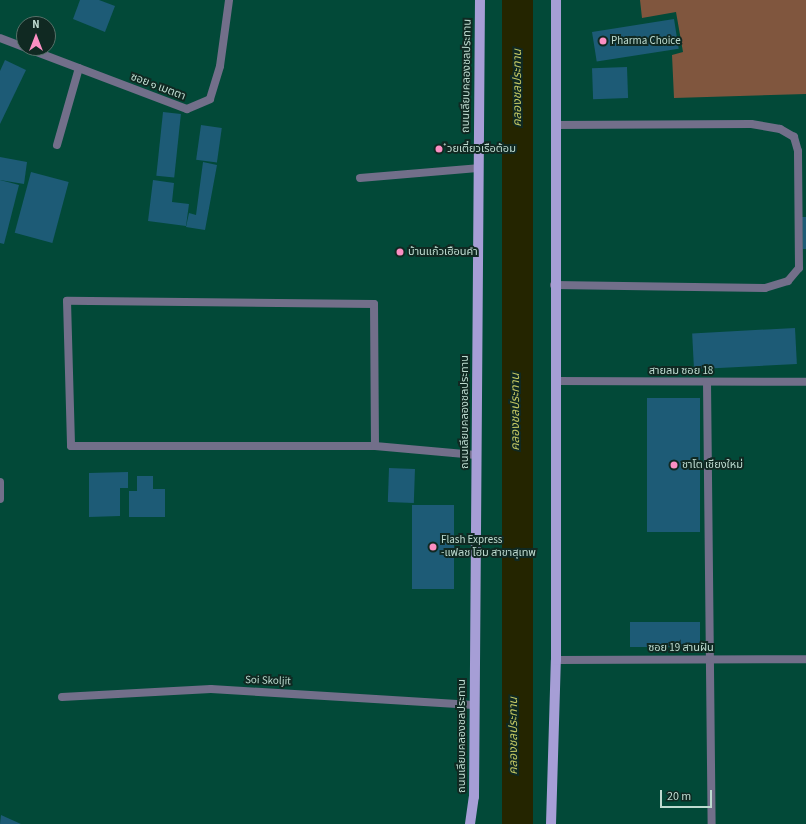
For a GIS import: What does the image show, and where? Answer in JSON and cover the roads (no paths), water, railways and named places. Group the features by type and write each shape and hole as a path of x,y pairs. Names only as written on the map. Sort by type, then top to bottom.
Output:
{"main road":[{"name":"ถนนเลียบคลองชลประทาน","path":"470,824 474,705 480,0"},
{"path":"551,824 556,660 556,381 554,285 556,0"}],"street":[{"name":"ซอย ๑ เมตตา","path":"47,56 187,110 210,100 220,66 229,0"},
{"name":"ซอย ๑ เมตตา","path":"0,38 16,44"},
{"path":"57,145 79,68"},
{"path":"554,285 765,288 788,281 799,268 798,151 794,137 780,129 751,124 555,125"},
{"path":"360,178 478,168"},
{"path":"375,446 374,304 67,301 71,446 375,446 476,455"},
{"name":"สายลม ซอย 18","path":"556,381 806,382"},
{"path":"707,382 712,824"},
{"path":"0,482 0,499"},
{"name":"ซอย 19 สานฝัน","path":"556,660 711,658 806,659"},
{"name":"Soi Skoljit","path":"62,697 212,689 474,705"}],"water":[{"name":"คลองชลประทาน","path":"502,0 533,0 533,824 502,824"}],"place":[{"name":"Pharma Choice","path":"603,41"},
{"name":"๋วยเตี๋ยวเรือต้อม","path":"439,149"},
{"name":"บ้านแก้วเฮือนคำ","path":"400,252"},
{"name":"ชาโต เชียงใหม่","path":"674,465"},
{"name":"Flash Express -แฟลช โฮม สาขาสุเทพ","path":"433,547"}]}
